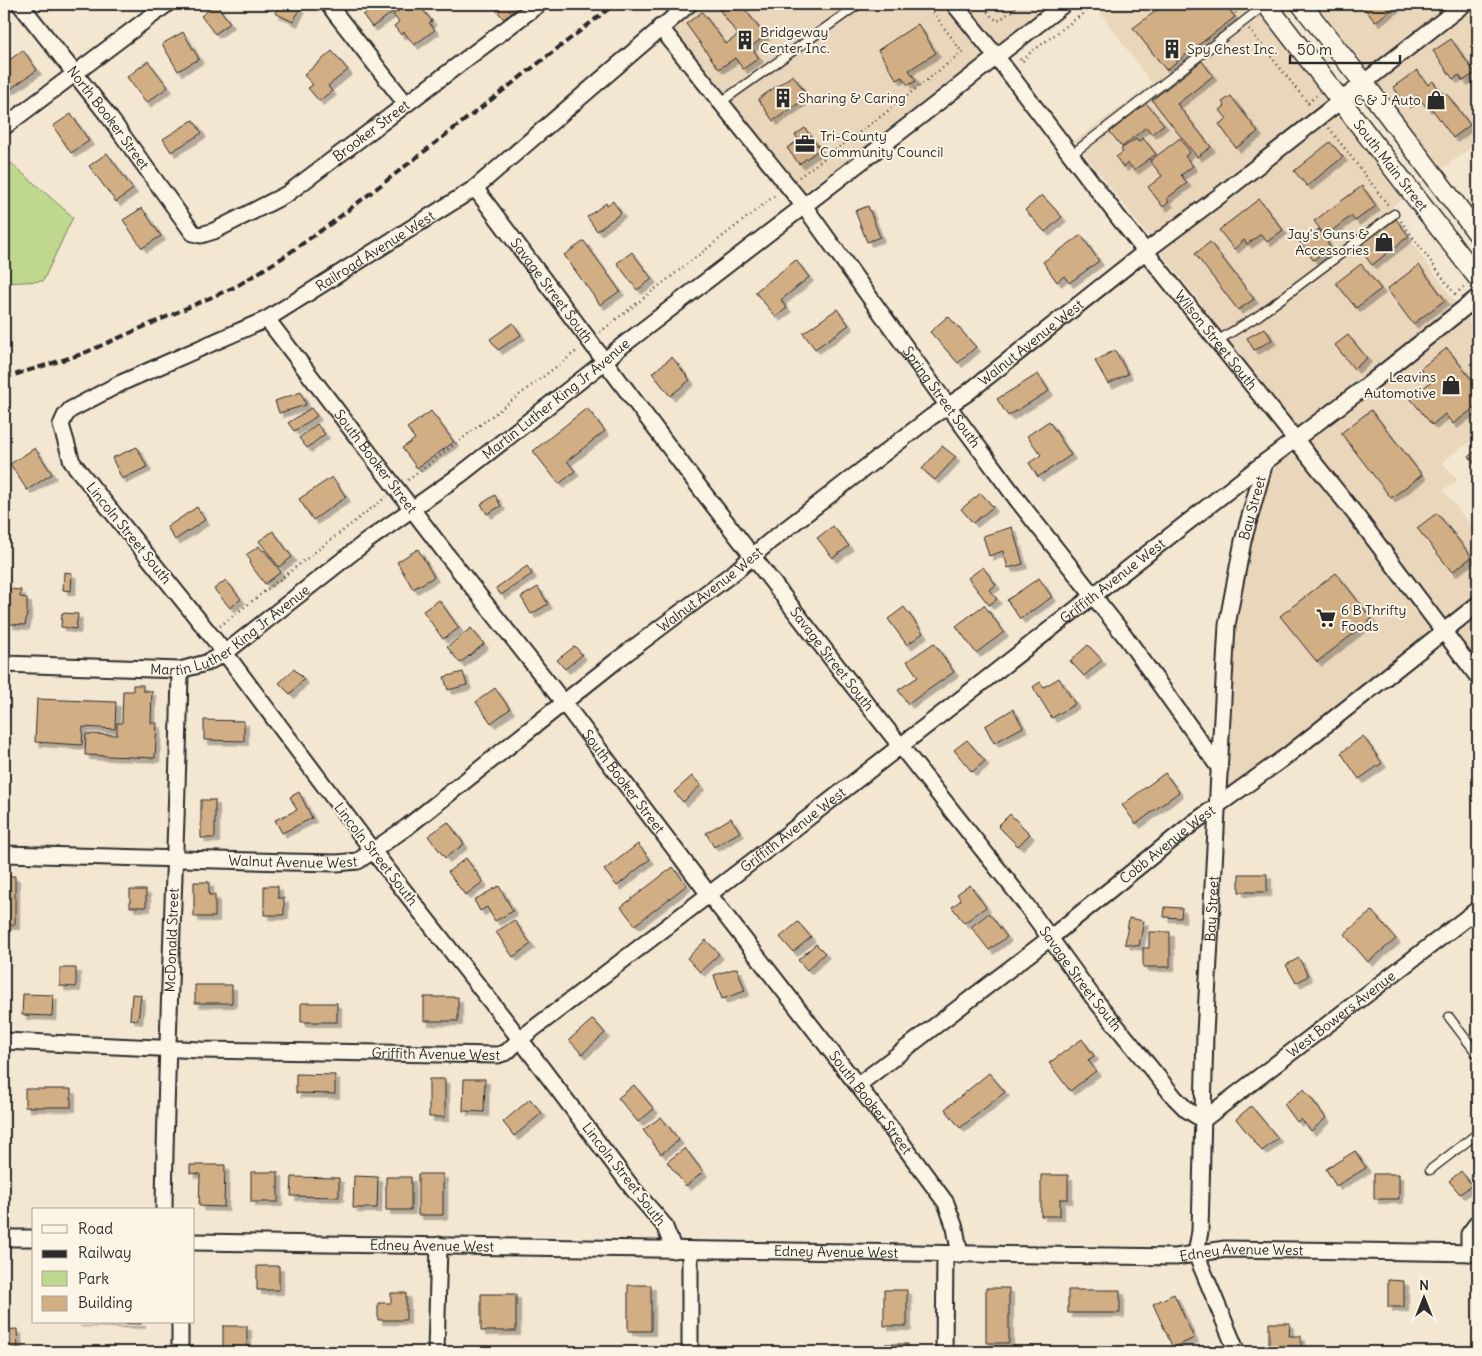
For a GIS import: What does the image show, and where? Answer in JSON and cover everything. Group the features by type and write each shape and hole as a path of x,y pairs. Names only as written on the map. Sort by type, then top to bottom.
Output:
{"street":[{"name":"North Booker Street","path":"20,4 76,72 193,233"},
{"path":"4,127 167,4"},
{"path":"328,4 406,104"},
{"name":"Brooker Street","path":"193,233 201,235 214,231 287,194 539,4"},
{"name":"Railroad Avenue West","path":"72,462 61,425 70,410 121,383 268,319 474,188 688,4"},
{"name":"Wilson Street South","path":"954,4 1146,251 1355,514 1478,677"},
{"name":"Martin Luther King Jr Avenue","path":"4,664 180,670 206,663 225,654 367,541 460,475 618,349 1064,4"},
{"name":"South Main Street","path":"1266,4 1478,278"},
{"name":"South Main Street","path":"1301,4 1363,82 1478,234"},
{"name":"Walnut Avenue West","path":"4,854 338,863 358,861 407,827 737,570 820,502 966,394 1146,251 1464,4"},
{"name":"Spring Street South","path":"660,27 804,206 948,406 1019,502 1125,636 1220,769"},
{"name":"Savage Street South","path":"474,188 604,362 841,671 1021,898 1092,996 1175,1098 1187,1110 1203,1120"},
{"name":"Griffith Avenue West","path":"4,1041 388,1054 498,1055 507,1052 520,1039 1365,387 1478,297"},
{"name":"South Booker Street","path":"268,319 447,555 564,703 708,893 858,1085 946,1203 955,1228 944,1352"},
{"name":"Lincoln Street South","path":"72,462 225,654 373,851 520,1039 633,1189 664,1225 674,1250"},
{"name":"Bay Street","path":"1196,1254 1200,1231 1205,1034 1227,625 1243,541 1266,462"},
{"name":"Cobb Avenue West","path":"858,1085 1050,938 1171,840 1288,754 1478,604"},
{"name":"McDonald Street","path":"164,1208 180,670"},
{"name":"West Bowers Avenue","path":"1203,1120 1478,909"},
{"path":"1474,1253 1469,1234 1478,1222"},
{"path":"4,1238 32,1238"},
{"name":"Edney Avenue West","path":"195,1242 1176,1258 1225,1249 1474,1253"},
{"path":"436,1352 439,1245"},
{"path":"690,1250 690,1352"},
{"path":"1196,1254 1237,1352"},
{"path":"180,1324 180,1352"}],"lane":[{"path":"721,102 859,4"},
{"path":"1071,155 1266,4"},
{"path":"1217,341 1258,316 1394,214"},
{"path":"1449,1017 1478,1055"},
{"path":"1430,1170 1478,1133"}],"path":[{"path":"927,4 965,54"},
{"path":"981,4 998,21 1022,4"},
{"path":"1020,59 1022,62 1030,53 1096,4"},
{"path":"1230,4 1320,117 1478,324"}],"shaded area":[{"path":"701,4 944,4 985,55 849,160 803,192 671,28"},
{"path":"965,4 1051,4 997,45"},
{"path":"1094,4 1256,4 1330,99 1150,238 1074,141 1152,84"},
{"path":"1311,4 1451,4 1364,71"},
{"path":"1477,4 1478,142 1440,171 1374,84"},
{"path":"1341,112 1406,196 1388,210 1457,304 1296,429 1160,251"},
{"path":"1466,317 1478,333 1478,436 1442,462 1458,480 1443,490 1478,535 1478,594 1446,620 1361,508 1306,441"},
{"path":"1294,451 1350,520 1433,629 1284,747 1226,789 1227,773 1230,770 1227,766 1235,626 1242,578 1269,478 1277,464"},
{"path":"1478,615 1478,664 1455,633"}],"green space":[{"path":"4,157 73,217 43,281 4,283"}],"building":[{"path":"216,4 230,23 215,34 201,16"},
{"path":"280,4 290,4 300,9 293,22 275,13"},
{"path":"380,4 396,4 399,8 372,27 363,15"},
{"path":"408,4 414,4 417,7 419,5 432,21 429,23 435,30 414,45 404,32 401,35 394,26 399,22 393,15"},
{"path":"491,4 521,4 504,19"},
{"name":"Bridgeway Center Inc.","path":"715,4 741,4 765,36 751,47 759,58 743,69 735,58 719,69 686,24 702,12 726,44 738,35"},
{"name":"Spy Chest Inc.","path":"1165,4 1225,4 1235,17 1166,70 1133,28"},
{"path":"1361,4 1399,4 1375,22"},
{"path":"918,24 936,53 909,70 916,81 908,85 902,77 897,80 878,50"},
{"path":"183,32 199,59 178,71 162,44"},
{"path":"1451,39 1475,73 1463,81 1459,75 1453,79 1433,51"},
{"path":"23,50 37,70 9,90 4,83 4,64"},
{"path":"332,51 348,70 328,86 332,91 319,101 308,88 313,85 304,75"},
{"path":"148,61 168,87 146,103 127,77"},
{"path":"1202,61 1213,76 1177,104 1211,147 1197,157 1152,100"},
{"name":"C & J Auto","path":"1417,70 1428,85 1433,81 1443,95 1446,93 1470,125 1453,138 1430,106 1427,108 1418,96 1406,104 1393,87"},
{"name":"Sharing & Caring","path":"793,75 808,97 773,121 758,99"},
{"path":"1231,96 1258,132 1236,148 1219,124 1227,119 1220,110 1225,106 1222,102"},
{"path":"1146,103 1164,124 1152,134 1146,127 1122,147 1110,132"},
{"path":"71,114 89,141 71,153 53,126"},
{"path":"193,120 202,133 171,152 163,139"},
{"name":"Tri-County Community Council","path":"805,128 820,149 799,164 787,148 799,140 795,135"},
{"path":"1143,138 1156,154 1134,170 1128,163 1123,167 1116,157 1123,152 1121,149 1136,139 1138,142"},
{"path":"1180,138 1190,152 1185,156 1193,166 1181,175 1187,183 1166,199 1169,202 1163,207 1148,187 1162,176 1150,161"},
{"path":"1330,142 1343,157 1307,186 1294,171"},
{"path":"107,153 133,189 116,202 89,166"},
{"path":"1362,186 1376,206 1355,221 1351,216 1325,236 1314,221"},
{"path":"1042,195 1062,217 1045,232 1025,210"},
{"path":"1259,199 1283,230 1267,242 1261,234 1247,244 1244,240 1234,249 1219,230"},
{"path":"613,201 621,213 597,231 587,217 606,203 607,205"},
{"path":"868,206 880,237 867,242 855,211"},
{"path":"142,208 161,236 142,248 123,220"},
{"name":"Jay's Guns & Accessories","path":"1396,219 1409,236 1372,265 1358,247"},
{"path":"1319,229 1331,248 1313,260 1300,242"},
{"path":"1081,235 1099,261 1069,283 1064,276 1057,282 1043,262"},
{"path":"584,241 620,291 600,305 564,255"},
{"path":"1210,242 1254,299 1238,310 1195,254"},
{"path":"632,252 652,279 637,290 617,263"},
{"path":"796,260 809,277 781,300 787,308 776,317 755,292"},
{"path":"1361,264 1381,289 1356,308 1336,283"},
{"path":"1419,265 1445,300 1413,324 1387,289"},
{"path":"837,309 849,325 815,349 803,333"},
{"path":"948,316 976,347 958,363 930,332"},
{"path":"513,323 521,335 498,350 490,339"},
{"path":"1265,328 1272,340 1254,350 1247,338"},
{"path":"1348,335 1367,358 1354,369 1335,345"},
{"name":"Leavins Automotive","path":"1447,348 1478,388 1478,405 1453,424 1445,414 1432,425 1410,398 1431,382 1420,369"},
{"path":"1115,350 1128,374 1108,384 1095,361"},
{"path":"672,357 690,380 670,396 652,373"},
{"path":"1038,374 1049,391 1008,416 997,399"},
{"path":"301,392 306,405 279,413 275,401"},
{"path":"311,408 317,416 294,431 288,423"},
{"path":"587,408 605,431 567,461 575,471 559,484 533,451"},
{"path":"1371,410 1422,475 1391,498 1341,433"},
{"path":"431,411 454,442 417,468 402,448 415,439 407,428"},
{"path":"1049,421 1071,455 1038,477 1029,463 1041,455 1027,436"},
{"path":"317,424 325,434 307,448 299,438"},
{"path":"942,446 956,457 935,480 922,469"},
{"path":"137,447 147,467 122,479 112,458"},
{"path":"35,448 52,474 27,490 10,464"},
{"path":"1478,449 1478,469 1469,456"},
{"path":"332,477 346,497 313,520 299,499"},
{"path":"981,493 993,507 973,523 961,509"},
{"path":"495,495 501,506 487,514 481,504"},
{"path":"197,507 205,520 175,540 167,527"},
{"path":"1437,513 1472,557 1452,572 1417,528"},
{"path":"833,526 849,546 833,558 817,538"},
{"path":"1012,527 1023,564 1008,568 1003,551 989,556 983,536"},
{"path":"273,531 292,557 279,567 259,541"},
{"path":"259,546 281,572 265,584 249,563 251,561 246,555"},
{"path":"418,549 434,577 413,589 397,562"},
{"path":"527,566 532,574 501,595 496,588"},
{"path":"983,567 996,585 989,590 997,599 989,605 968,578"},
{"path":"64,572 72,573 71,591 63,590"},
{"name":"6 B Thrifty Foods","path":"1336,573 1372,619 1317,662 1280,616"},
{"path":"1039,578 1052,597 1020,619 1007,600"},
{"path":"226,580 241,599 230,608 214,589"},
{"path":"538,587 548,604 531,614 521,597"},
{"path":"9,589 21,590 20,597 27,598 25,625 9,624"},
{"path":"439,600 459,628 443,639 423,611"},
{"path":"984,605 1004,632 976,653 956,626"},
{"path":"904,607 923,633 907,645 888,619"},
{"path":"62,613 78,614 76,629 61,627"},
{"path":"471,628 484,644 460,663 447,647"},
{"path":"934,643 954,672 908,704 898,690 918,677 907,661"},
{"path":"1088,645 1102,660 1084,676 1070,661"},
{"path":"575,646 582,655 565,669 557,660"},
{"path":"294,669 304,679 290,694 279,683"},
{"path":"463,672 467,685 448,690 444,677"},
{"path":"1059,678 1075,704 1052,718 1033,687 1040,682 1044,687"},
{"path":"133,685 143,685 143,691 152,691 151,723 157,723 155,758 85,755 86,734 117,735 117,723 122,723 123,691 133,691"},
{"path":"495,688 510,709 491,723 476,702"},
{"path":"37,699 116,702 115,729 83,727 82,745 35,742"},
{"path":"1013,709 1023,727 994,743 985,726"},
{"path":"204,720 244,721 244,741 204,740"},
{"path":"1363,736 1382,763 1359,779 1341,753"},
{"path":"967,740 985,761 972,772 954,750"},
{"path":"1165,773 1179,792 1136,824 1122,805"},
{"path":"692,776 701,785 683,802 674,792"},
{"path":"299,792 312,818 282,833 275,820 297,810 290,797"},
{"path":"201,800 215,800 215,838 201,838"},
{"path":"1010,814 1030,834 1018,846 998,826"},
{"path":"731,818 740,832 714,847 706,833"},
{"path":"448,822 464,844 445,858 428,836"},
{"path":"638,844 650,859 617,886 604,870"},
{"path":"466,858 483,882 465,895 448,872"},
{"path":"673,867 687,885 635,925 621,907"},
{"path":"1239,874 1267,874 1267,892 1239,892"},
{"path":"4,876 15,876 15,925 4,925"},
{"path":"194,882 209,882 209,895 215,895 215,917 194,917"},
{"path":"970,885 986,907 964,923 952,907 961,900 957,894"},
{"path":"264,886 278,886 278,898 284,898 284,915 264,915"},
{"path":"499,886 513,911 495,921 487,907 480,911 474,900"},
{"path":"130,890 146,890 146,907 130,907"},
{"path":"1165,907 1182,908 1181,918 1164,917"},
{"path":"1372,911 1396,939 1368,962 1344,934"},
{"path":"989,913 1007,937 989,950 971,927"},
{"path":"1129,918 1144,921 1139,946 1125,944"},
{"path":"514,920 531,944 513,957 496,932"},
{"path":"798,922 811,937 793,952 780,937"},
{"path":"1149,932 1170,932 1170,967 1143,967 1143,948 1149,948"},
{"path":"706,940 719,954 700,972 687,958"},
{"path":"816,944 825,953 807,970 798,960"},
{"path":"1299,958 1308,976 1296,983 1286,965"},
{"path":"60,968 76,968 76,987 60,986"},
{"path":"737,968 745,991 722,999 714,975"},
{"path":"195,985 232,985 232,1003 195,1003"},
{"path":"23,994 53,995 52,1016 22,1015"},
{"path":"132,994 141,995 138,1020 130,1019"},
{"path":"424,997 458,997 458,1021 424,1021"},
{"path":"301,1003 337,1003 337,1022 301,1022"},
{"path":"593,1019 605,1033 582,1054 569,1040"},
{"path":"1082,1039 1094,1056 1088,1060 1096,1071 1070,1091 1049,1063"},
{"path":"989,1073 1005,1092 960,1128 945,1109"},
{"path":"296,1074 335,1075 335,1094 296,1093"},
{"path":"429,1079 445,1079 445,1117 429,1117"},
{"path":"464,1079 485,1079 484,1112 463,1111"},
{"path":"634,1085 654,1109 638,1122 618,1098"},
{"path":"25,1089 71,1089 71,1107 25,1107"},
{"path":"1304,1089 1326,1118 1311,1131 1301,1119 1297,1122 1284,1104"},
{"path":"530,1099 542,1113 514,1136 503,1122"},
{"path":"1251,1106 1278,1138 1262,1151 1236,1119"},
{"path":"661,1117 679,1140 661,1154 643,1130"},
{"path":"685,1148 703,1172 686,1186 667,1162"},
{"path":"1355,1151 1366,1168 1336,1186 1326,1169"},
{"path":"190,1165 225,1165 224,1207 199,1206 200,1174 190,1173"},
{"path":"1461,1171 1472,1185 1460,1194 1449,1181"},
{"path":"251,1172 278,1172 278,1202 251,1202"},
{"path":"418,1174 443,1174 443,1215 418,1215"},
{"path":"1374,1174 1399,1174 1399,1199 1374,1199"},
{"path":"1041,1175 1068,1175 1068,1199 1060,1199 1060,1216 1041,1216"},
{"path":"354,1176 378,1177 377,1208 353,1208"},
{"path":"292,1177 339,1178 339,1197 291,1196"},
{"path":"386,1177 411,1177 411,1210 386,1210"},
{"path":"257,1266 279,1266 279,1290 257,1290"},
{"path":"1388,1280 1404,1281 1404,1307 1388,1307"},
{"path":"628,1285 651,1285 651,1331 628,1331"},
{"path":"986,1288 1009,1288 1009,1343 986,1343"},
{"path":"884,1290 907,1290 907,1326 884,1326"},
{"path":"1068,1290 1120,1290 1120,1313 1068,1313"},
{"path":"391,1293 406,1293 406,1320 378,1320 378,1303 391,1303"},
{"path":"481,1294 516,1294 516,1331 481,1331"},
{"path":"1174,1294 1194,1338 1173,1348 1153,1304"},
{"path":"1269,1323 1290,1323 1289,1336 1301,1336 1301,1352 1269,1352"},
{"path":"223,1326 247,1326 247,1352 223,1352"},
{"path":"17,1329 18,1352 4,1352 4,1330"},
{"path":"885,1344 908,1344 908,1352 885,1352"},
{"path":"631,1349 653,1349 653,1352 631,1352"}],"railway":[{"path":"4,378 82,354 237,286 282,258 333,222 615,4"}],"place":[{"name":"Bridgeway Center Inc.","path":"745,40"},
{"name":"Spy Chest Inc.","path":"1172,49"},
{"name":"Sharing & Caring","path":"783,98"},
{"name":"C & J Auto","path":"1436,100"},
{"name":"Tri-County Community Council","path":"805,144"},
{"name":"Jay's Guns & Accessories","path":"1384,242"},
{"name":"Leavins Automotive","path":"1451,385"},
{"name":"6 B Thrifty Foods","path":"1326,618"}]}
